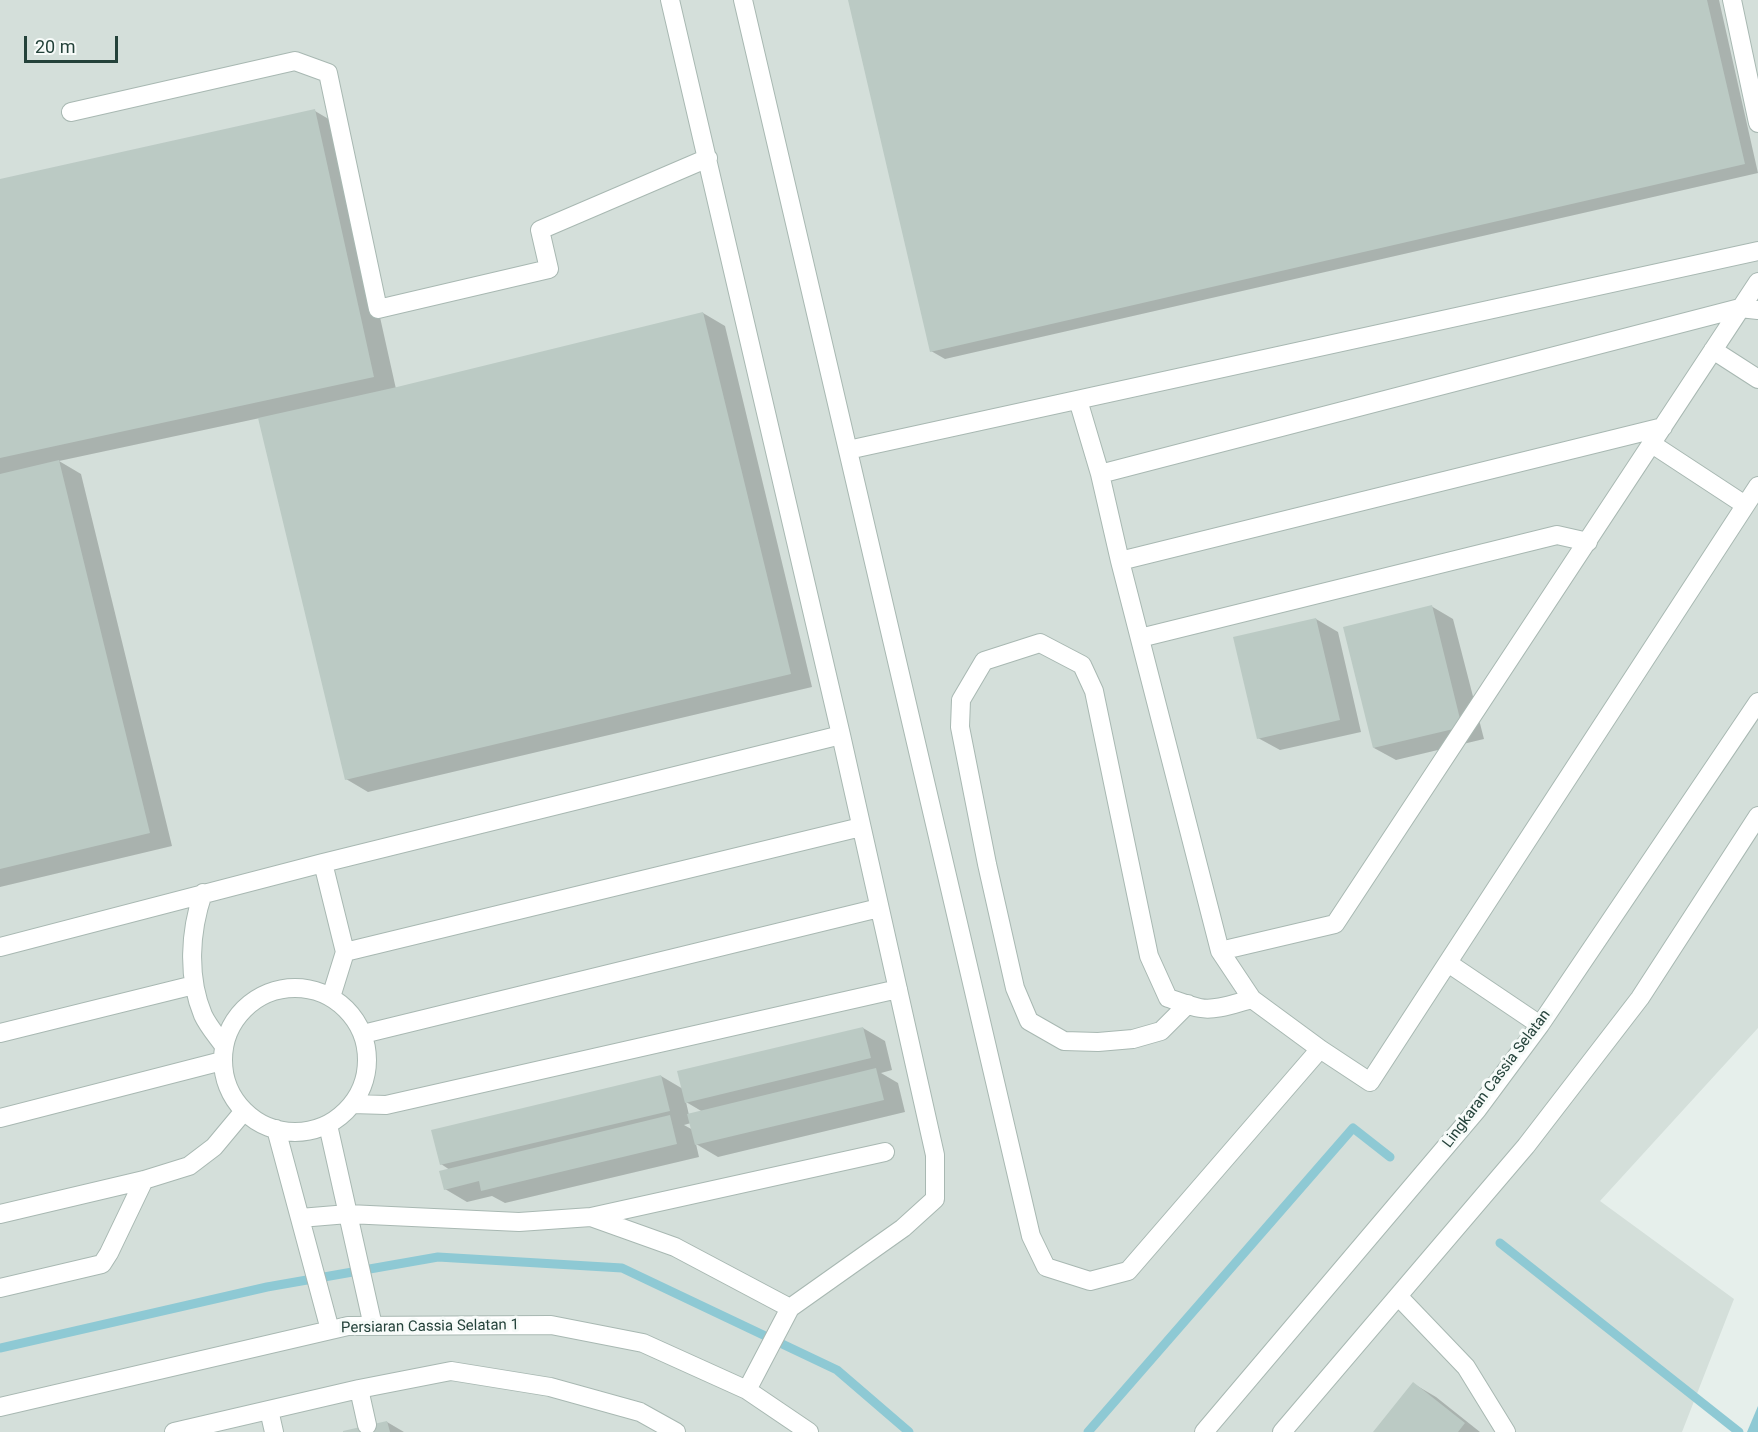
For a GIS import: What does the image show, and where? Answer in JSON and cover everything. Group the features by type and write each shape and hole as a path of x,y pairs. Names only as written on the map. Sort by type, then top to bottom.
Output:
{"street":[{"path":"670,0 841,735 935,1155 935,1199 903,1228 790,1308 750,1384"},
{"path":"743,0 1028,1224 1031,1236 1046,1267 1090,1281 1128,1271 1320,1049"},
{"path":"1732,0 1758,123"},
{"path":"71,112 295,61 328,73 378,309 549,269 540,230 708,158"},
{"path":"848,450 1758,251"},
{"path":"1221,951 1335,924 1758,282"},
{"path":"1100,474 1740,308 1758,310"},
{"path":"1713,350 1758,379"},
{"path":"1078,400 1100,474 1120,561 1221,951 1252,999 1370,1083 1758,486"},
{"path":"1120,561 1664,427"},
{"path":"1652,444 1745,505"},
{"path":"1140,638 1557,535 1588,542"},
{"path":"1188,1004 1161,1031 1133,1039 1098,1042 1064,1041 1029,1021 1015,988 987,864 960,727 961,700 984,661 1040,643 1082,665 1094,691 1149,956 1168,998 1188,1004 1201,1008 1225,1006 1252,999"},
{"name":"Lingkaran Cassia Selatan","path":"1204,1432 1478,1110 1540,1025 1758,702"},
{"path":"0,947 322,863 841,735"},
{"path":"1282,1432 1526,1146 1640,998 1758,816"},
{"path":"345,952 861,827"},
{"path":"322,863 345,952 332,996"},
{"path":"203,893 196,913 192,962 194,984 204,1017 223,1054"},
{"path":"363,1034 879,908"},
{"path":"1448,963 1540,1025"},
{"path":"0,1033 194,984"},
{"path":"287,988 310,988 332,996 351,1012 363,1034 369,1058 364,1083 352,1104 328,1125 311,1130 293,1132 276,1129 259,1122 244,1111 233,1096 225,1079 223,1054 232,1024 246,1006 265,993 287,988"},
{"path":"352,1104 386,1105 898,989"},
{"path":"0,1118 223,1054"},
{"path":"0,1214 144,1180 189,1166 214,1147 244,1111"},
{"path":"328,1125 373,1326"},
{"path":"276,1129 330,1330"},
{"path":"300,1218 348,1214 519,1222 591,1217 885,1152"},
{"path":"0,1288 102,1264 110,1253 144,1180"},
{"path":"591,1217 675,1247 790,1308"},
{"path":"1398,1296 1466,1368 1506,1432"},
{"name":"Persiaran Cassia Selatan 1","path":"0,1407 348,1326 551,1325 643,1343 750,1384 808,1432"},
{"path":"174,1432 359,1389 451,1371 561,1390 640,1412 676,1432"},
{"path":"359,1389 367,1425"},
{"path":"269,1410 274,1432"}],"shaded area":[{"path":"0,0 1758,0 1758,1028 1600,1201 1734,1299 1682,1432 0,1432"}],"water":[{"path":"1758,1406 1758,1432 1747,1432"}],"building":[{"path":"848,0 1707,0 1745,164 930,352"},
{"path":"315,109 374,377 0,458 0,179"},
{"path":"703,312 791,674 345,780 258,418 397,387"},
{"path":"59,460 150,833 0,869 0,474"},
{"path":"1432,605 1462,727 1373,748 1343,627"},
{"path":"1316,618 1340,720 1257,739 1233,637"},
{"path":"863,1027 871,1058 685,1103 677,1071"},
{"path":"876,1068 884,1100 695,1145 687,1114"},
{"path":"661,1075 670,1111 440,1165 431,1130"},
{"path":"670,1115 677,1144 481,1191 479,1181 444,1190 439,1171"},
{"path":"1413,1382 1465,1423 1458,1432 1373,1432"},
{"path":"387,1421 390,1432 343,1432 343,1431"}],"waterway":[{"path":"1088,1432 1353,1128 1390,1157"},
{"path":"1500,1243 1739,1432"},
{"path":"0,1348 267,1287 438,1257 622,1268 837,1370 909,1432"}]}
